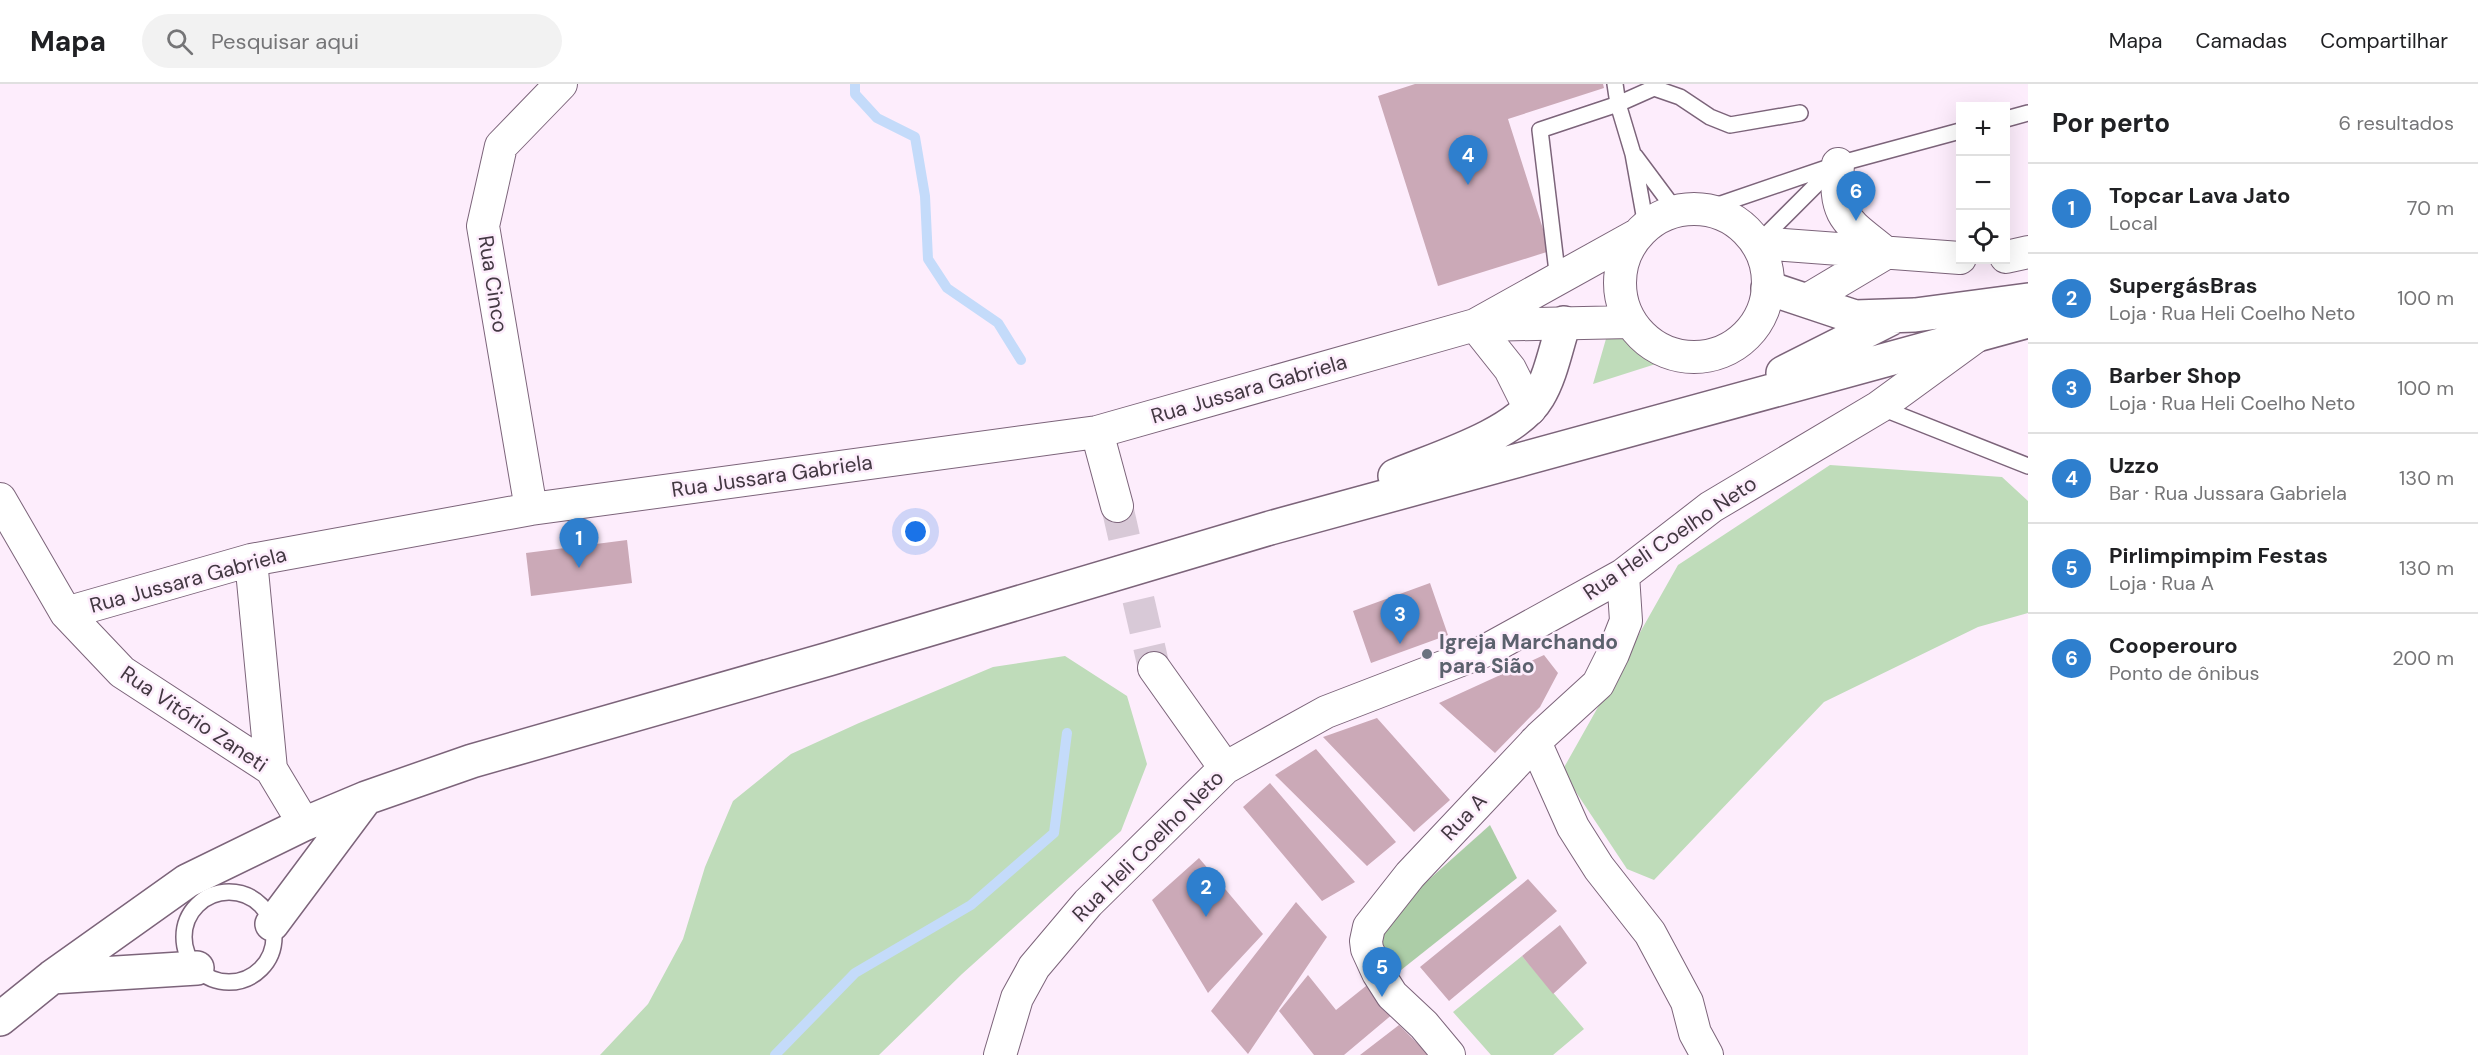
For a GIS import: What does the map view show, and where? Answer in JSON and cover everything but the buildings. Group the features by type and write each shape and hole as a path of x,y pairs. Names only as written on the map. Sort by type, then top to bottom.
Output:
{"main road":[{"path":"1768,288 1856,317 1897,316 2028,300"},
{"path":"1732,402 1768,381 1897,316"},
{"path":"0,1019 52,977 304,824 366,798 471,761 829,659 1270,528 2028,321"},
{"path":"1270,528 1493,435 1515,422 1530,409 1539,396 1564,323"},
{"path":"272,924 366,798"},
{"path":"52,977 197,968"}],"street":[{"name":"Rua Cinco","path":"531,509 483,226 501,146 561,84"},
{"path":"1838,164 1836,193 1842,213 1852,225 1886,253"},
{"path":"1709,208 1742,226 1757,243 1766,264 1768,288 1763,310 1750,332 1730,349 1705,357 1679,357 1655,348 1636,331 1623,309 1619,283 1624,257 1641,230 1676,211 1709,208"},
{"name":"Rua Jussara Gabriela","path":"66,613 251,560 531,509 1097,432 1475,325 1641,230"},
{"path":"1757,243 1956,258"},
{"path":"2010,256 2028,252"},
{"path":"1807,300 1886,253"},
{"name":"Rua Jussara Gabriela","path":"1475,325 1631,322"},
{"path":"1475,325 1510,369 1530,409"},
{"name":"Rua Heli Coelho Neto","path":"1000,1055 1017,998 1034,967 1088,903 1225,768 1326,712 1487,650 1623,575 1711,507 1879,407 1978,335"},
{"path":"1097,432 1117,506"},
{"name":"Rua Vitório Zaneti","path":"0,499 66,613 122,672 271,769 304,824"},
{"path":"251,560 271,769"},
{"name":"Rua A","path":"1449,1055 1424,1024 1392,995 1369,958 1367,934 1374,918 1410,875 1535,742 1598,684 1626,621 1623,575"},
{"path":"1154,668 1225,768"},
{"path":"1535,742 1573,827 1599,868 1650,933 1687,1002 1695,1033 1707,1055"}],"lane":[{"path":"1615,84 1618,104 1633,154 1641,230"},
{"path":"1557,280 1540,130 1618,104 1654,88 1680,97 1710,117 1730,125 1800,112"},
{"path":"2010,118 2028,113"},
{"path":"1709,208 1838,164 1956,132"},
{"path":"1633,154 1676,211"},
{"path":"1757,243 1838,164"},
{"path":"1879,407 2028,466"},
{"path":"195,892 215,895 229,892 243,894 256,901 266,911 272,924 274,938 271,952 264,964 253,975 239,981 224,982 209,977 197,968 188,955 184,940 195,892"}],"green space":[{"path":"1612,318 1662,362 1593,384"},
{"path":"1830,465 2002,477 2028,501 2028,613 1978,627 1824,702 1654,880 1627,869 1562,771 1678,565"},
{"path":"1065,656 1127,696 1147,764 1121,831 962,974 879,1055 600,1055 648,1004 683,939 705,867 733,801 791,754 859,723 993,667"},
{"path":"1490,825 1517,878 1396,974 1379,945 1388,916"},
{"path":"1522,956 1584,1029 1553,1055 1491,1055 1453,1012"}],"waterway":[{"path":"855,84 855,94 877,118 915,137 925,196 928,259 947,288 998,323 1021,360"},
{"path":"775,1055 855,973 971,905 1054,833 1067,733"}],"tunnel":[{"path":"1117,506 1154,668"}],"place":[{"name":"Uzzo","path":"1468,185"},
{"name":"Cooperouro","path":"1856,221"},
{"name":"Topcar Lava Jato","path":"579,568"},
{"name":"Barber Shop","path":"1400,644"},
{"name":"Igreja Marchando para Sião","path":"1427,654"},
{"name":"SupergásBras","path":"1206,917"},
{"name":"Pirlimpimpim Festas","path":"1382,997"}]}
